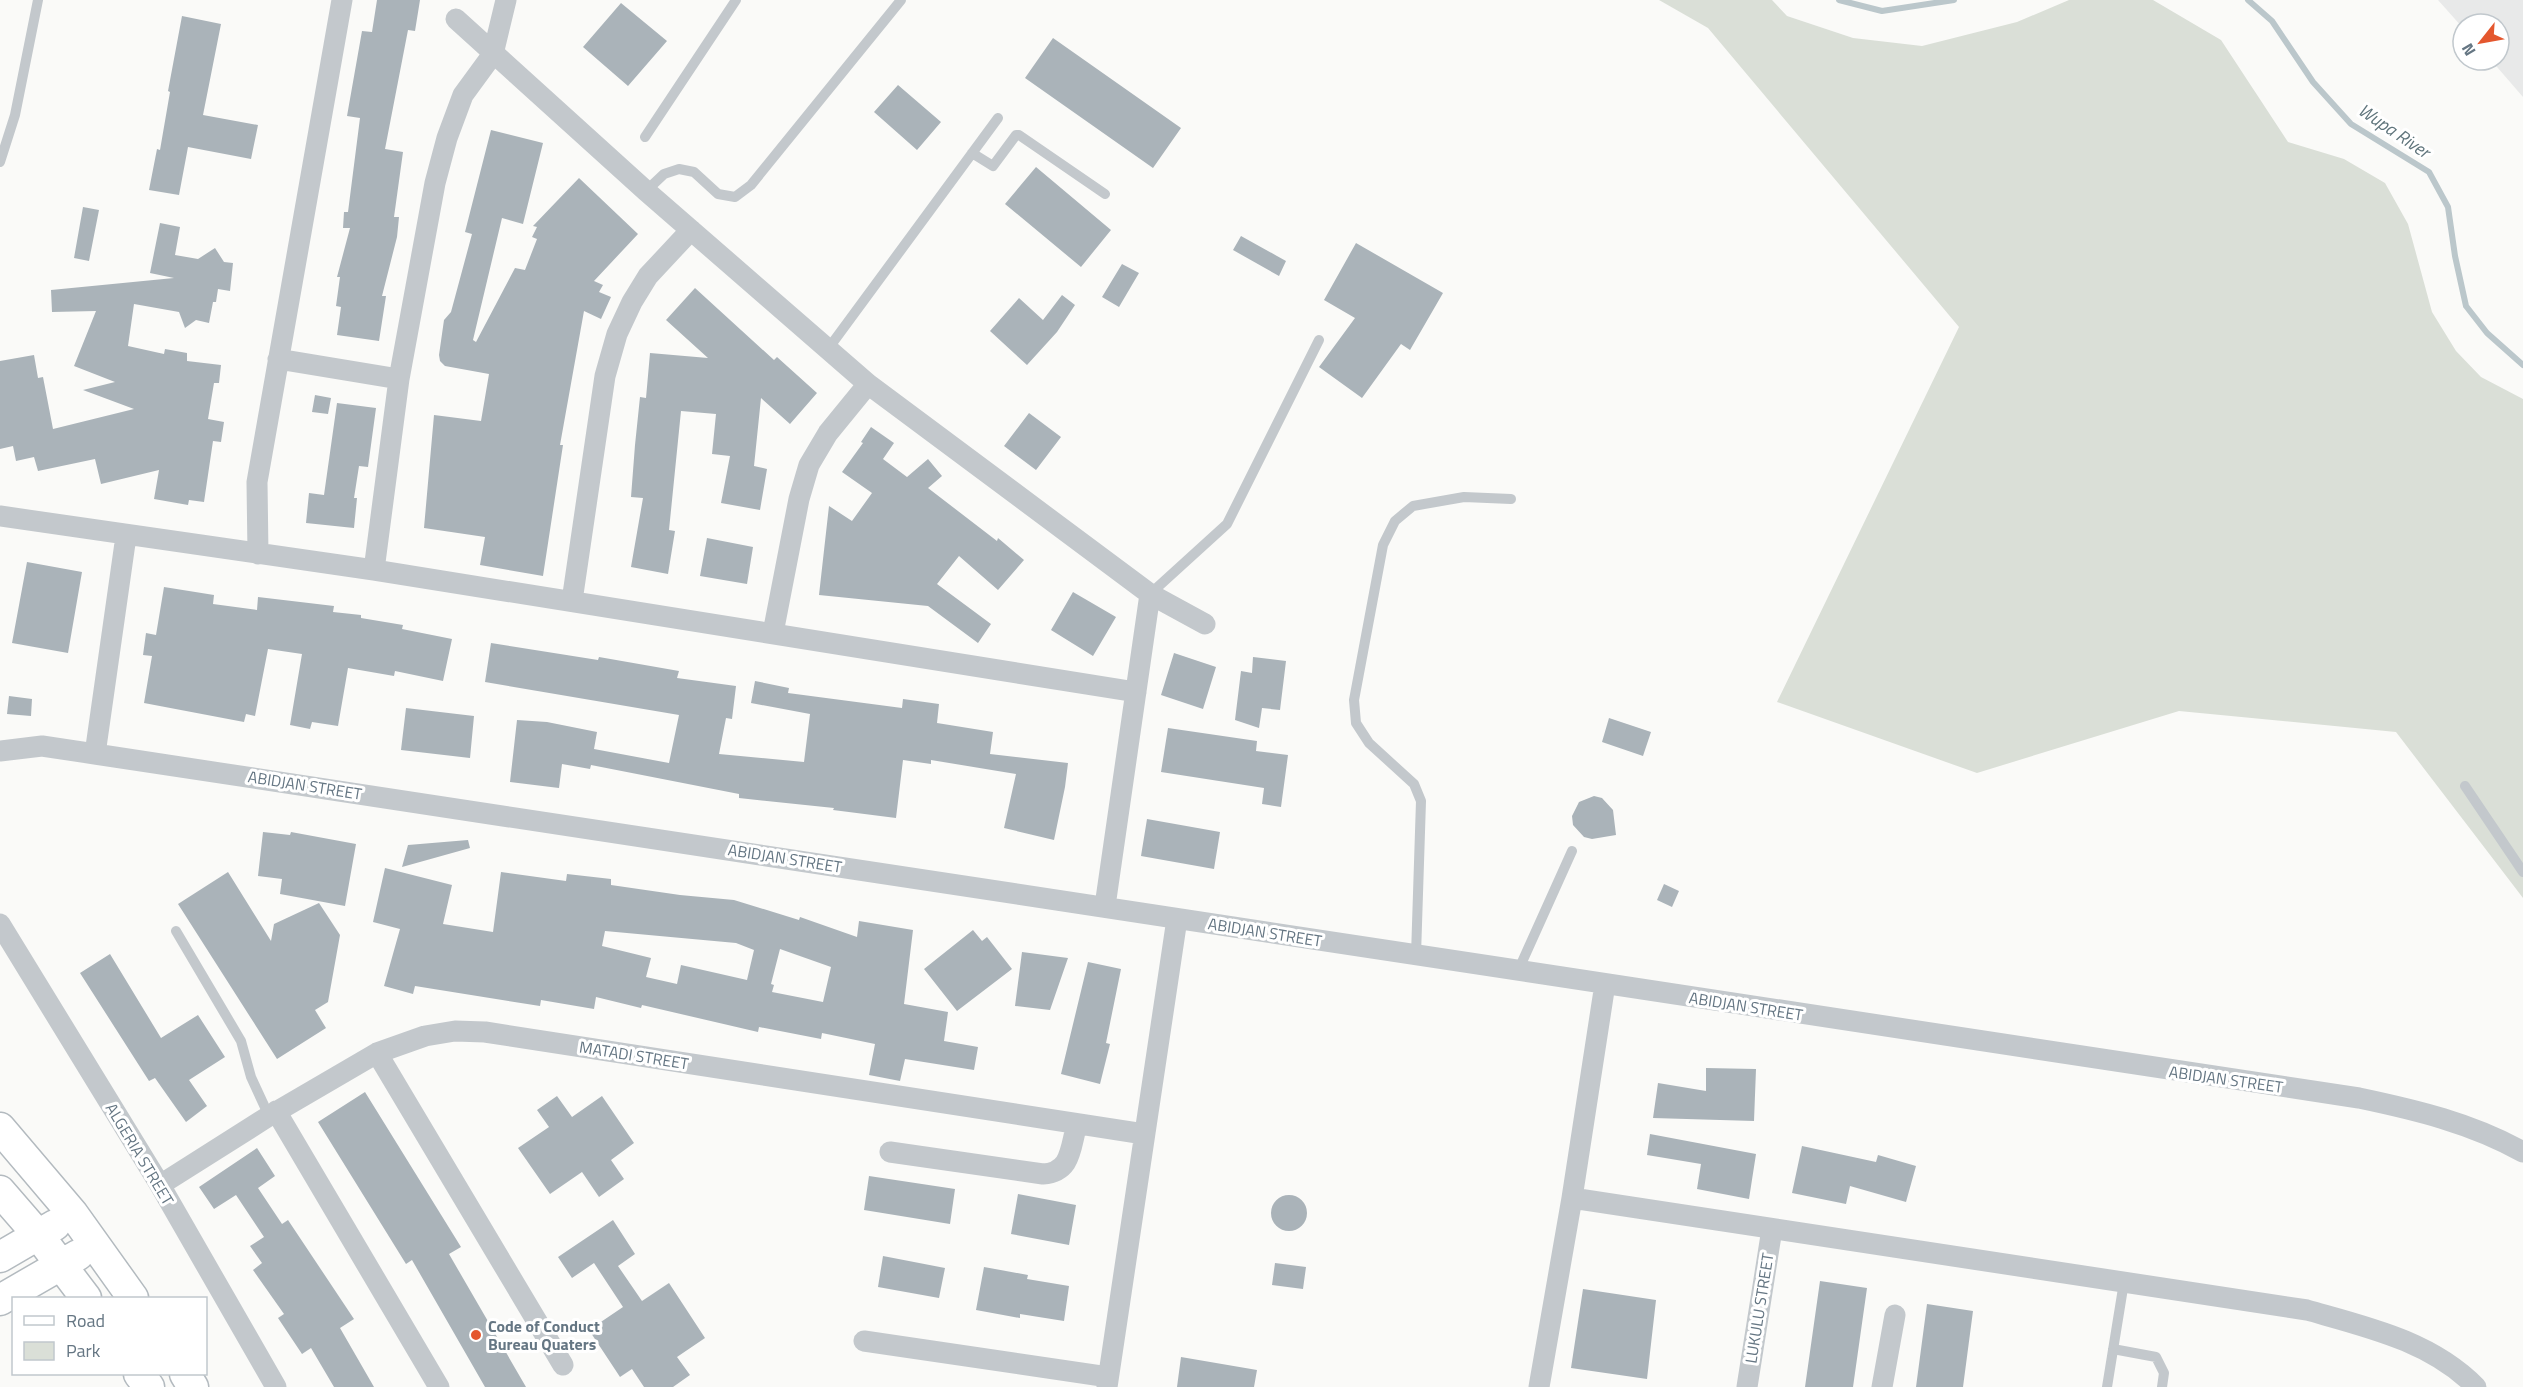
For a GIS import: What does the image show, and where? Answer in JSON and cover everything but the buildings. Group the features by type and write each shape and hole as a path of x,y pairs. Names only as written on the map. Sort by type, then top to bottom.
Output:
{"main road":[{"path":"0,1128 73,1214 132,1297"},
{"path":"0,1191 39,1236 85,1297"},
{"path":"0,1257 73,1214"},
{"path":"0,1300 96,1244"}],"street":[{"path":"258,554 257,482 342,0"},
{"path":"374,570 399,379 435,183 447,138 463,95 493,54 506,0"},
{"path":"456,20 646,191 867,384 1150,594 1205,624"},
{"path":"572,601 605,376 617,334 632,302 648,276 691,230"},
{"path":"278,359 399,379"},
{"path":"773,633 799,499 809,465 828,433 867,384"},
{"path":"0,516 374,570 1136,692"},
{"path":"95,754 126,536"},
{"path":"1105,906 1150,594"},
{"name":"ABIDJAN STREET","path":"0,751 42,746 2359,1098 2433,1114 2501,1139 2523,1152"},
{"path":"864,1341 1108,1382 1177,919"},
{"name":"ALGERIA STREET","path":"0,924 160,1185 276,1387"},
{"path":"1539,1387 1572,1198 1605,984"},
{"name":"MATADI STREET","path":"160,1185 272,1113 377,1053 425,1036 456,1031 485,1032 1144,1134"},
{"path":"377,1053 563,1365"},
{"path":"272,1113 439,1387"},
{"path":"890,1152 1043,1174 1055,1173 1067,1163 1077,1124"},
{"path":"1572,1198 2307,1310 2395,1334 2460,1370 2476,1387"},
{"name":"LUKULU STREET","path":"1747,1387 1772,1229"},
{"path":"1882,1387 1894,1315"}],"lane":[{"path":"0,162 15,115 39,0"},
{"path":"645,137 736,0"},
{"path":"646,191 664,174 679,169 694,172 718,194 735,197 751,185 901,0"},
{"path":"828,349 998,118"},
{"path":"972,153 993,166 1016,135 1019,135 1105,194"},
{"path":"1150,594 1227,524 1319,340"},
{"path":"1416,955 1421,801 1414,784 1369,743 1356,723 1354,700 1383,545 1395,521 1413,506 1464,497 1511,499"},
{"path":"2465,786 2523,873"},
{"path":"1518,971 1572,851"},
{"path":"176,931 241,1041 251,1077 272,1113"},
{"path":"2107,1387 2124,1282"},
{"path":"2113,1349 2156,1357 2164,1373 2162,1387"}],"shaded area":[{"path":"2438,0 2523,0 2523,97 2501,72 2511,72 2511,12 2451,12 2451,15"}],"green space":[{"path":"1659,0 1772,0 1787,16 1853,38 1922,46 2017,22 2069,0 2153,0 2221,40 2288,142 2344,159 2385,183 2408,224 2432,312 2456,351 2481,377 2523,399 2523,898 2396,732 2179,711 1977,773 1777,702 1959,327 1708,28"}],"waterway":[{"name":"Wupa River","path":"1839,0 1882,11 1954,0"},
{"name":"Wupa River","path":"2248,0 2272,21 2313,82 2351,124 2429,172 2448,207 2455,256 2466,306 2487,333 2523,365"}],"place":[{"name":"Code of Conduct Bureau Quaters","path":"476,1335"}]}
